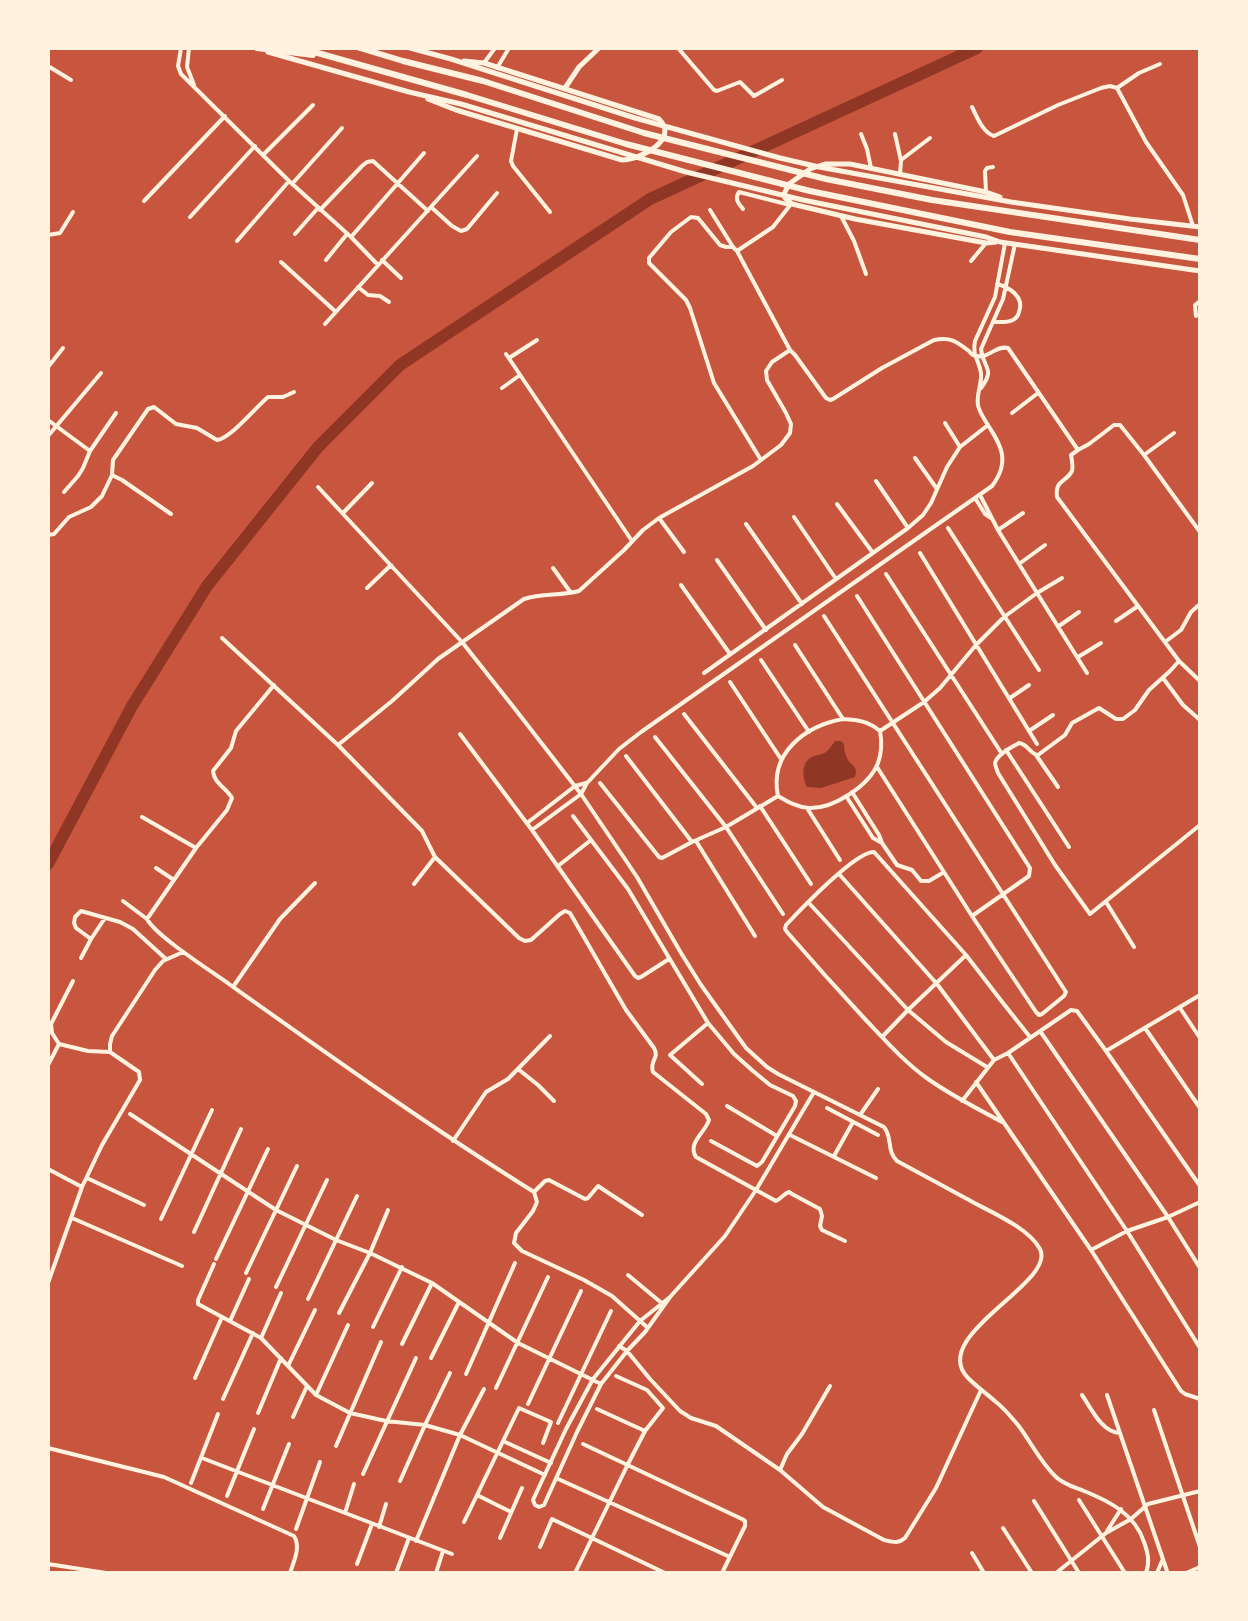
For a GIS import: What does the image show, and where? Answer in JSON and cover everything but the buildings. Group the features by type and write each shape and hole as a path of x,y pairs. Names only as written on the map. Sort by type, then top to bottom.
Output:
{"main road":[{"path":"256,48 334,58"},
{"path":"256,48 409,92 461,104 686,172 803,200 1003,242"},
{"path":"300,48 467,95 626,144 810,191 1010,232 1200,259"},
{"path":"360,48 483,81 644,133 826,179 942,202 1200,240"},
{"path":"410,48 426,50 634,118 780,158 838,171 1011,202 1200,227"},
{"path":"565,88 579,67 599,48"},
{"path":"409,92 456,110 622,160 630,160 643,154 665,134 666,129 659,119 484,63 451,59"},
{"path":"1011,202 986,192 850,164 825,164 810,169 795,178 785,189 785,198 791,205 840,215 986,243 1015,243 1199,271"}],"street":[{"path":"181,48 179,70 194,86 319,209 380,263 401,278"},
{"path":"189,48 187,68 194,86"},
{"path":"484,63 495,48"},
{"path":"497,68 509,48"},
{"path":"678,48 714,90 719,92 740,82 754,96 782,80"},
{"path":"1117,88 1139,73 1160,64"},
{"path":"48,66 71,80"},
{"path":"972,107 986,132 994,136 1058,105 1101,88 1110,86 1117,88 1146,142 1183,195 1193,226"},
{"path":"264,154 313,105"},
{"path":"144,201 225,116"},
{"path":"518,128 511,161 550,212"},
{"path":"237,241 342,129"},
{"path":"861,134 871,168"},
{"path":"896,134 901,161 900,174"},
{"path":"901,161 930,138"},
{"path":"190,217 255,146"},
{"path":"326,260 424,153"},
{"path":"325,324 477,156"},
{"path":"295,234 367,162 373,161 397,183 461,231 467,229 497,193"},
{"path":"986,192 985,171 993,167"},
{"path":"737,251 773,227 791,205 739,192 736,197 737,202 743,209"},
{"path":"711,210 737,251 790,350 824,396 830,400 882,368 942,338 957,341 975,356 980,366 981,389"},
{"path":"48,235 60,233 73,212"},
{"path":"840,215 854,241 866,274"},
{"path":"733,246 720,245 698,218 691,217 672,232 649,258 649,263 686,300 714,383 761,460"},
{"path":"975,356 975,341 995,297 1003,242"},
{"path":"971,261 986,243"},
{"path":"532,830 581,794 587,783 619,749 641,732 992,486 999,477 1003,465 999,444 978,406 978,396 989,374 981,349 1003,299 1015,243"},
{"path":"280,262 336,312"},
{"path":"993,322 1013,320 1020,311 1017,296 1006,286 997,284"},
{"path":"358,287 369,295 380,296 389,302"},
{"path":"1196,316 1195,305 1200,301"},
{"path":"537,340 508,356 632,541"},
{"path":"975,356 982,357 1000,347 1008,348 1078,450"},
{"path":"48,367 63,348"},
{"path":"338,745 392,701 430,665 524,599 579,591 643,530 659,518 753,466 781,445 790,434 790,424 767,380 766,371 772,362 790,350"},
{"path":"48,436 101,373"},
{"path":"502,388 520,375"},
{"path":"48,535 54,534 69,516 91,507 102,496 112,475 114,458 144,413 151,408 154,407 176,424 197,428 221,440 268,397 284,397 294,392"},
{"path":"1012,412 1038,393"},
{"path":"64,492 83,468 90,451 116,413"},
{"path":"48,420 90,451"},
{"path":"945,423 960,447"},
{"path":"704,673 923,515 947,467 960,447 988,424"},
{"path":"1200,532 1123,427 1117,424 1071,455 1071,472 1056,489 1057,497 1179,661 1200,681"},
{"path":"1144,455 1174,434"},
{"path":"915,458 937,490"},
{"path":"112,475 171,514"},
{"path":"876,481 908,528"},
{"path":"343,513 372,483"},
{"path":"318,487 462,642 575,786 637,878 696,977 746,1048 778,1074 884,1128 888,1132 891,1155 897,1161 1015,1226 1034,1240 1041,1250 1042,1258 1038,1268 989,1316 963,1346 959,1360 961,1371 998,1403 1018,1426 1050,1471 1059,1479 1102,1498 1121,1509 1131,1519 1143,1538 1148,1554 1146,1573"},
{"path":"980,495 998,530 1088,673"},
{"path":"975,498 985,514 992,519"},
{"path":"837,504 873,553"},
{"path":"998,530 1023,513"},
{"path":"794,517 836,579"},
{"path":"659,518 684,552"},
{"path":"746,524 802,604"},
{"path":"948,528 1039,670"},
{"path":"1019,564 1045,545"},
{"path":"920,553 1037,744"},
{"path":"717,560 765,630"},
{"path":"367,588 391,565"},
{"path":"554,568 571,593"},
{"path":"886,573 1002,754"},
{"path":"880,731 924,702 940,688 1004,616 1062,578"},
{"path":"681,585 730,654"},
{"path":"857,596 1030,868 1029,876 972,916"},
{"path":"1165,642 1181,630 1191,612 1200,604"},
{"path":"1116,621 1138,606"},
{"path":"1059,626 1079,612"},
{"path":"824,616 1066,992 1042,1014 1039,1015 1036,1012 972,916 877,766"},
{"path":"222,638 338,745 422,831 435,857 519,938 525,941 531,939 560,914 565,911 570,913 626,1010 657,1053 656,1058 652,1061 653,1072 706,1114 709,1120 707,1125 693,1145 696,1157 776,1201 789,1192 820,1209 822,1230 845,1241"},
{"path":"1078,657 1101,643"},
{"path":"795,645 843,719"},
{"path":"761,660 809,732"},
{"path":"1036,754 1038,755 1065,735 1072,723 1091,711 1101,708 1116,718 1124,719 1135,710 1149,690 1179,661"},
{"path":"1163,678 1183,705 1200,720"},
{"path":"730,682 781,759"},
{"path":"147,919 196,848 228,810 232,798 213,777 213,771 231,748 236,731 274,685"},
{"path":"1010,698 1029,685"},
{"path":"684,714 759,807 811,884"},
{"path":"1029,730 1053,715"},
{"path":"843,719 865,721 880,731 881,752 877,766 867,779 846,796 823,806 797,806 778,796 776,776 781,759 786,752 809,732 823,724 843,719"},
{"path":"460,734 638,978 669,958"},
{"path":"655,737 726,827 783,914"},
{"path":"1058,787 1036,754 1022,743 1006,750 996,761 998,773 1055,865 1090,914 1200,825"},
{"path":"1006,750 1069,847"},
{"path":"626,756 694,841 755,936"},
{"path":"527,823 575,786 587,783"},
{"path":"600,783 659,857 666,858 694,841 726,827 778,796"},
{"path":"852,792 897,865 912,870 921,881 929,881 944,872"},
{"path":"846,796 873,838 882,843"},
{"path":"807,807 840,860"},
{"path":"573,816 628,889 708,1023 734,1054 753,1071 770,1085 793,1096 796,1101 762,1162 757,1166 711,1141"},
{"path":"142,817 196,848"},
{"path":"558,866 591,840"},
{"path":"1004,1123 962,1101 909,1064 816,966 785,928 786,925 839,874 866,853 874,852 966,955 1030,1037"},
{"path":"414,884 435,857"},
{"path":"156,868 174,880"},
{"path":"839,874 937,984 994,1060"},
{"path":"233,987 280,920 315,884"},
{"path":"123,901 184,952 233,987 453,1141 534,1192 537,1202 516,1233 514,1243 522,1251 612,1296 648,1328"},
{"path":"808,902 908,1010 945,1042 987,1067"},
{"path":"1106,902 1134,947"},
{"path":"91,939 74,924 75,917 81,912 120,922 133,929 166,959"},
{"path":"81,958 105,918"},
{"path":"110,1052 112,1036 155,970 163,960 184,952"},
{"path":"882,1037 966,955"},
{"path":"48,1283 82,1187 102,1145 140,1080 139,1072 110,1052 88,1051 59,1044 52,1032 51,1024 73,981"},
{"path":"1106,1051 1200,995"},
{"path":"1179,1008 1200,1038"},
{"path":"962,1101 994,1060 1071,1010 1077,1011 1200,1186"},
{"path":"702,1084 670,1055 708,1023"},
{"path":"1145,1028 1200,1108"},
{"path":"1040,1031 1168,1217 1200,1268"},
{"path":"453,1141 486,1092 508,1079 550,1036"},
{"path":"48,1065 59,1044"},
{"path":"1008,1053 1127,1230 1200,1348"},
{"path":"518,1069 554,1101"},
{"path":"976,1082 1090,1250 1181,1391 1200,1399"},
{"path":"860,1115 878,1089"},
{"path":"663,1304 648,1328 601,1384 544,1505 539,1507 535,1505 533,1500 566,1429 593,1379 640,1321 670,1297 725,1236 756,1191 814,1092"},
{"path":"727,1106 777,1136"},
{"path":"827,1108 878,1135"},
{"path":"161,1219 212,1110"},
{"path":"130,1114 276,1210 432,1283 518,1343 601,1384"},
{"path":"834,1156 853,1122"},
{"path":"194,1232 241,1129"},
{"path":"790,1135 876,1178"},
{"path":"268,1149 198,1304 261,1338 316,1395 350,1413 386,1421 425,1425 460,1435 545,1475"},
{"path":"246,1273 297,1166"},
{"path":"48,1169 82,1187"},
{"path":"87,1178 144,1205"},
{"path":"276,1287 327,1180"},
{"path":"534,1192 544,1180 549,1180 585,1199 598,1186 642,1215"},
{"path":"309,1299 357,1196"},
{"path":"1090,1250 1127,1230 1168,1217 1200,1202"},
{"path":"339,1313 388,1210"},
{"path":"72,1218 182,1266"},
{"path":"466,1374 515,1263"},
{"path":"373,1327 402,1267"},
{"path":"628,1275 663,1304"},
{"path":"496,1388 549,1277"},
{"path":"230,1321 249,1279"},
{"path":"402,1344 432,1283"},
{"path":"528,1404 580,1291"},
{"path":"261,1338 281,1293"},
{"path":"431,1358 459,1302"},
{"path":"288,1366 315,1310"},
{"path":"558,1423 611,1311"},
{"path":"195,1378 222,1317"},
{"path":"316,1395 348,1325"},
{"path":"223,1399 253,1333"},
{"path":"336,1446 381,1342"},
{"path":"619,1346 627,1351 680,1411 691,1418 716,1426 780,1470 824,1507 884,1540 894,1543 905,1538 936,1488 981,1390"},
{"path":"258,1413 281,1358"},
{"path":"363,1474 416,1358"},
{"path":"400,1481 450,1373"},
{"path":"575,1573 645,1431 663,1408 647,1390 616,1376"},
{"path":"293,1416 307,1386"},
{"path":"780,1470 787,1454 802,1434 830,1386"},
{"path":"416,1541 460,1435 484,1389"},
{"path":"1082,1395 1108,1430 1120,1433"},
{"path":"1107,1395 1167,1571"},
{"path":"464,1522 518,1409 521,1408 551,1422 543,1443"},
{"path":"597,1409 645,1431"},
{"path":"1154,1410 1200,1547"},
{"path":"191,1483 218,1414"},
{"path":"228,1496 254,1429"},
{"path":"503,1441 551,1463"},
{"path":"263,1509 289,1444"},
{"path":"583,1444 745,1521 745,1526 722,1573"},
{"path":"48,1448 164,1478 294,1536 298,1542 291,1573"},
{"path":"202,1458 452,1554"},
{"path":"296,1529 320,1462"},
{"path":"556,1478 730,1557"},
{"path":"345,1513 354,1484"},
{"path":"500,1538 522,1488"},
{"path":"1056,1573 1104,1534 1131,1519 1148,1504 1200,1491"},
{"path":"477,1495 512,1512"},
{"path":"1079,1500 1104,1534 1125,1573"},
{"path":"1034,1501 1079,1573"},
{"path":"379,1527 386,1504"},
{"path":"1104,1534 1121,1509"},
{"path":"540,1547 552,1519 665,1573"},
{"path":"357,1564 372,1524"},
{"path":"1003,1528 1032,1573"},
{"path":"396,1573 409,1538"},
{"path":"436,1573 443,1551"},
{"path":"972,1553 984,1573"},
{"path":"1157,1573 1163,1560"},
{"path":"48,1564 106,1573"},
{"path":"1186,1573 1200,1567"}],"shaded area":[{"path":"835,741 841,741 844,744 847,758 855,768 855,777 821,788 807,787 803,775 804,766 812,757 826,752"}],"waterway":[{"path":"48,864 132,706 207,586 318,447 400,365 650,199 977,48"}]}
